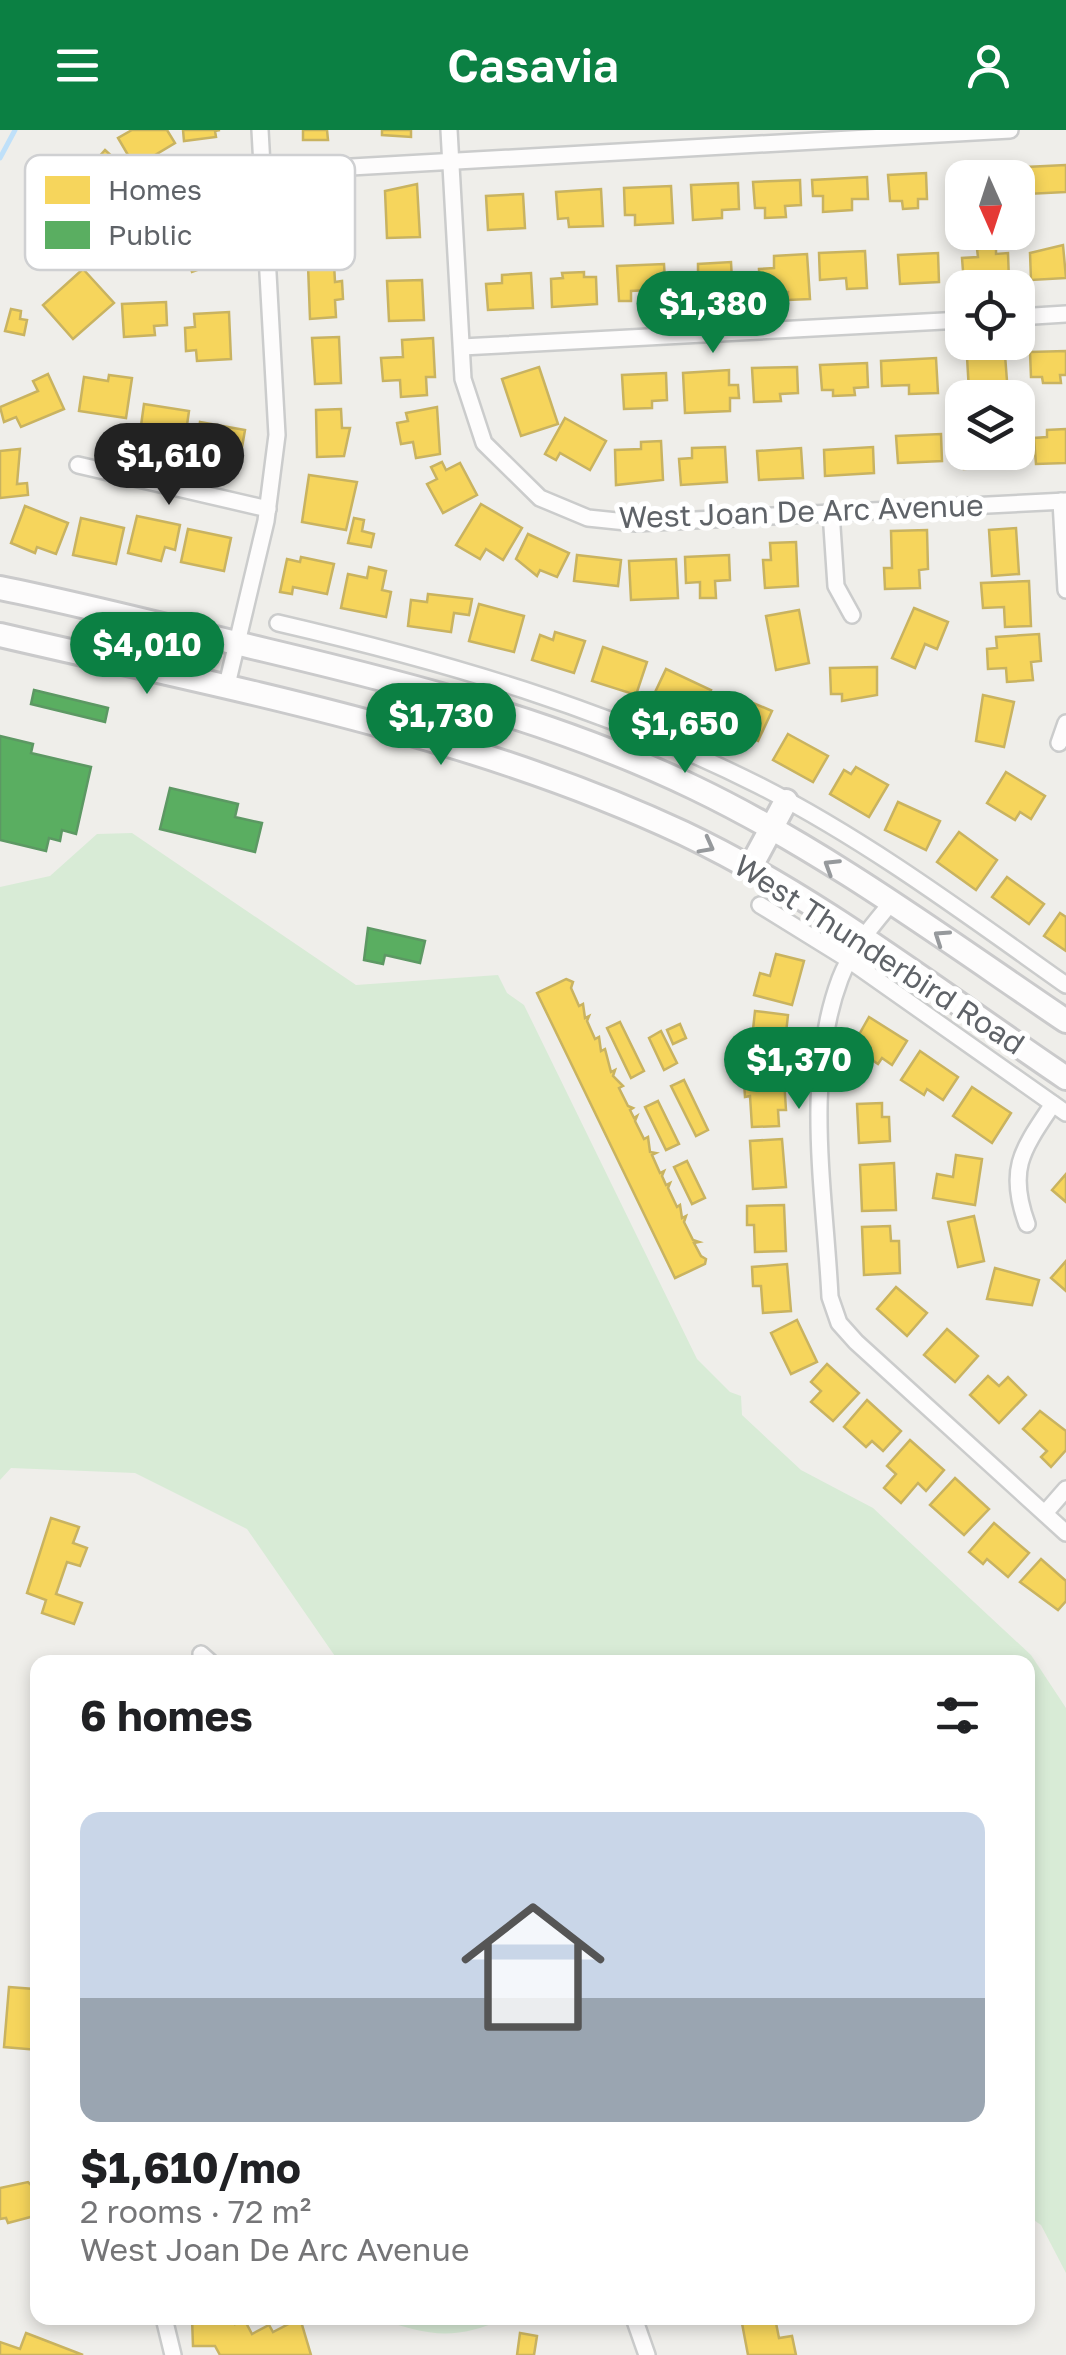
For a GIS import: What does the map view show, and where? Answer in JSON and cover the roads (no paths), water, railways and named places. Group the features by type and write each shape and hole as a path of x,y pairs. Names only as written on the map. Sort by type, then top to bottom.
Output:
{"main road":[{"name":"West Thunderbird Road","path":"0,588 323,664 547,727 698,789 771,829 891,903 1066,1021"},
{"name":"West Thunderbird Road","path":"0,635 399,729 532,770 684,834 750,868 863,938 1066,1078"},
{"path":"750,868 786,800"}],"street":[{"path":"260,130 261,155"},
{"path":"450,130 462,347 945,321"},
{"path":"355,165 1010,130"},
{"path":"226,688 268,509 277,413 268,270"},
{"path":"1035,316 1066,314"},
{"name":"West Joan De Arc Avenue","path":"462,347 466,400 484,443 540,498 588,518 614,522 1064,501"},
{"path":"78,465 268,509"},
{"path":"1064,501 1066,590"},
{"path":"831,512 836,586 852,615"},
{"path":"278,623 465,669 568,701 660,739 786,800 902,871 1066,985"},
{"path":"323,664 331,635"},
{"path":"1060,743 1066,724"},
{"path":"891,903 849,960 827,1022 820,1078 830,1297 849,1334 1066,1533"},
{"name":"West Thunderbird Road","path":"760,906 849,960 1060,1109"},
{"path":"1027,1224 1015,1190 1018,1166 1060,1109"},
{"path":"1045,1513 1066,1489"},
{"path":"166,2325 173,2355"},
{"path":"636,2325 647,2355"}],"waterway":[{"path":"0,158 15,130"}]}
